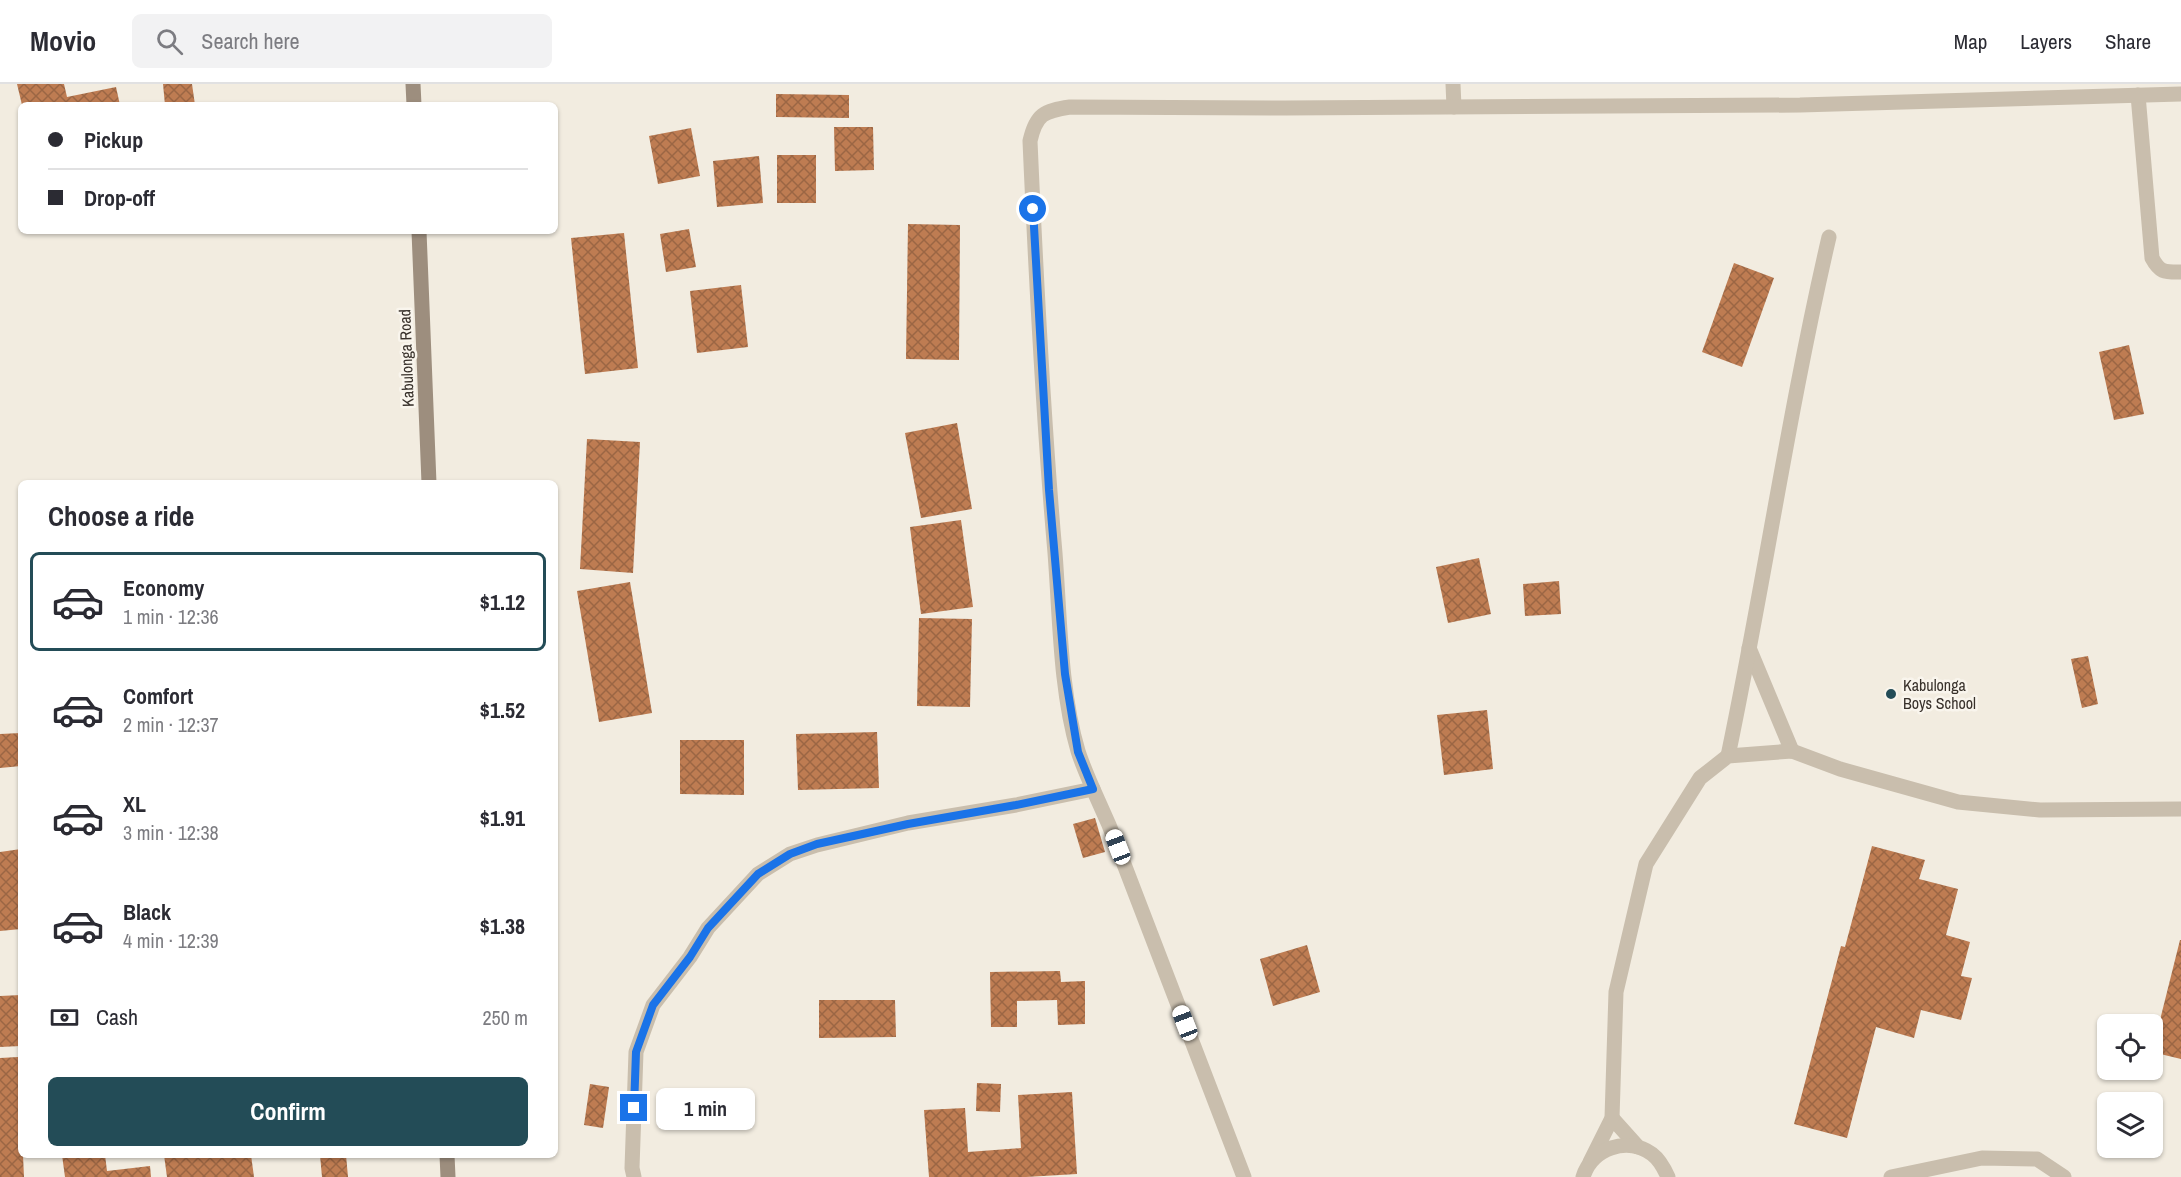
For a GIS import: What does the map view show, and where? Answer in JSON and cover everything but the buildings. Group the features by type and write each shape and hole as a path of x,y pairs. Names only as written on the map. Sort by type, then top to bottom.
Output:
{"main road":[{"path":"413,84 414,102"},
{"name":"Kabulonga Road","path":"419,234 429,480"},
{"path":"447,1158 448,1177"}],"street":[{"path":"1453,84 1454,107"},
{"path":"1244,1177 1109,825 1078,752 1065,674 1049,490 1030,141 1034,123 1048,110 1070,107 1800,105 1987,91 2181,94"},
{"path":"2138,95 2152,258 2157,267 2164,272 2181,272"},
{"path":"1728,756 1806,337 1829,237"},
{"path":"1749,648 1792,751"},
{"path":"1583,1177 1612,1118 1616,992 1646,864 1700,778 1728,756 1792,751 1840,769 1958,802 2040,810 2181,809"},
{"path":"634,1177 632,1168 636,1052 653,1005 690,957 708,928 758,874 790,854 817,844 908,824 1093,789"},
{"path":"1612,1118 1638,1148"},
{"path":"1590,1162 1600,1153 1625,1145 1652,1154 1662,1164 1668,1177"},
{"path":"1892,1177 1982,1158 2037,1159 2064,1177"}],"place":[{"name":"Kabulonga Boys School","path":"1891,694"}],"route":[{"path":"634,1108 636,1052 653,1005 690,957 708,928 758,874 790,854 817,844 908,824 1093,789 1078,752 1065,674 1049,490 1033,209"}]}
